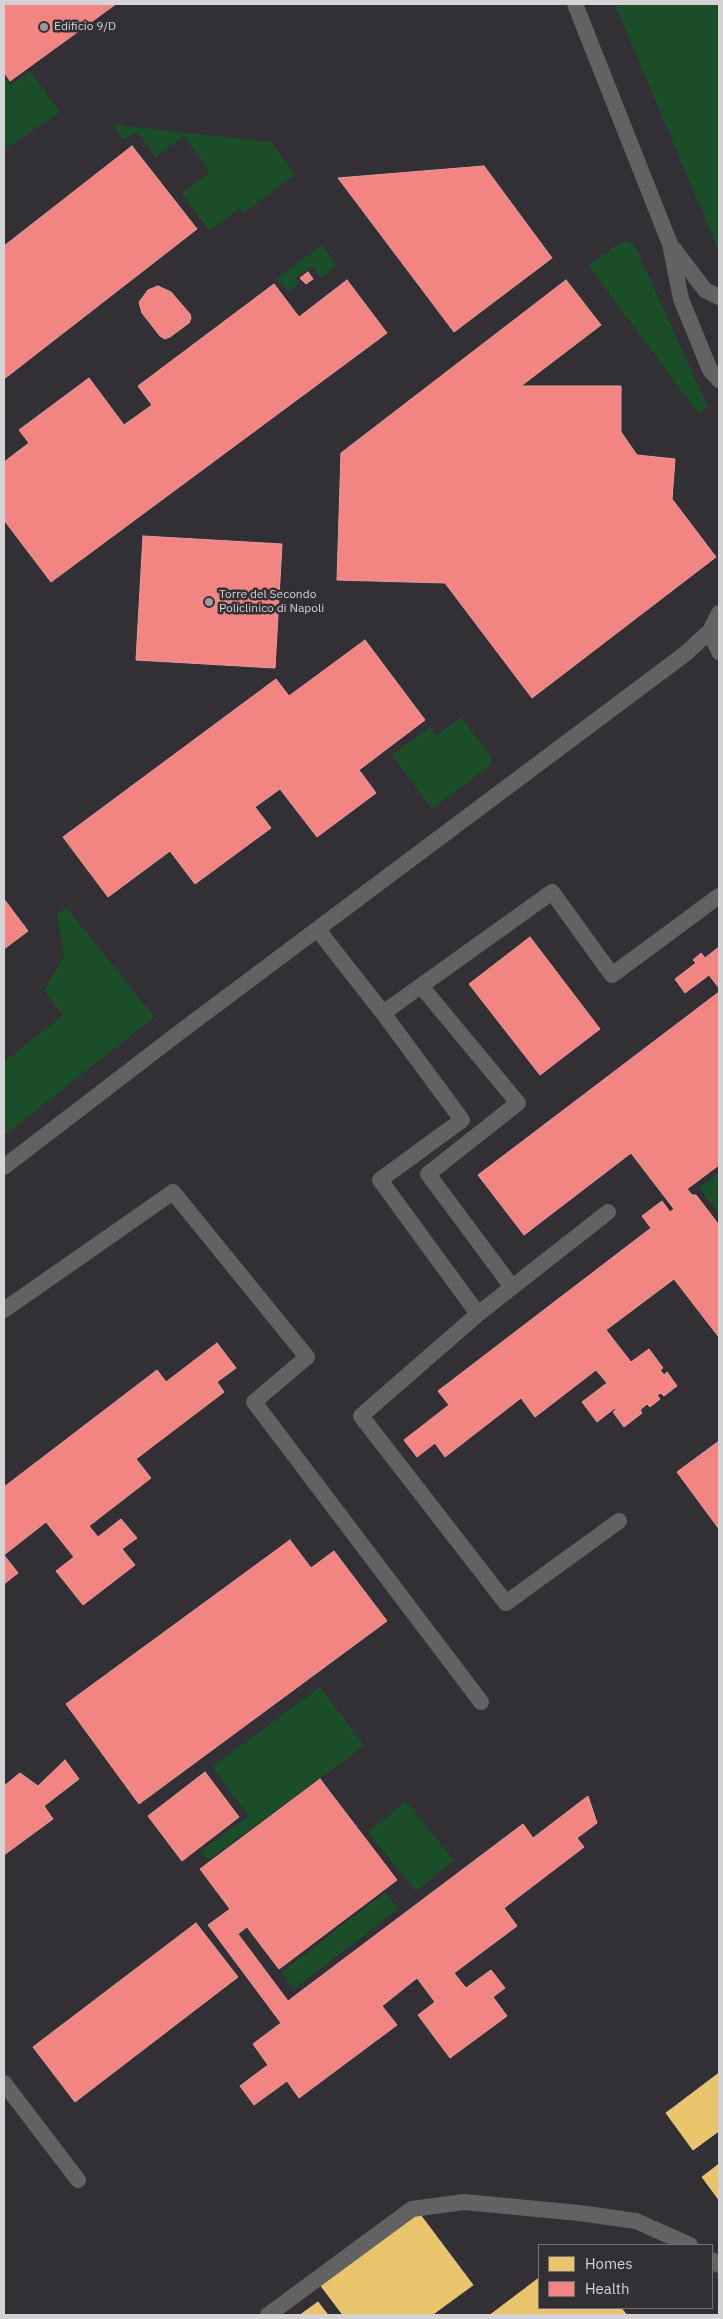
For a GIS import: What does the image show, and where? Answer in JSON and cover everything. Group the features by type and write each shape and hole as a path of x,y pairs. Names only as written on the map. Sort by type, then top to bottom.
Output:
{"lane":[{"path":"575,4 670,244 681,298 710,370 719,380"},
{"path":"670,244 704,290 719,297"},
{"path":"4,1167 685,654 710,631 719,613"},
{"path":"710,631 719,652"},
{"path":"383,1013 552,892 612,975 719,896"},
{"path":"318,930 383,1013 462,1120 380,1180 478,1314"},
{"path":"421,986 518,1103 428,1174 512,1287"},
{"path":"4,1310 173,1192 307,1357 254,1402 481,1702"},
{"path":"608,1212 478,1314 361,1416 506,1604 619,1521"},
{"path":"4,2083 78,2180"},
{"path":"268,2315 412,2208 464,2202 579,2213 636,2221 688,2244"}],"green space":[{"path":"615,4 719,4 719,251"},
{"path":"30,71 60,112 4,150 4,76 11,85"},
{"path":"114,125 271,142 295,175 243,213 240,208 209,231 182,193 210,172 184,136 156,157 139,134 134,133 122,140"},
{"path":"623,241 634,244 708,407 698,413 588,265"},
{"path":"322,245 337,265 321,278 312,266 295,279 298,284 288,292 277,278"},
{"path":"461,717 491,757 491,761 489,766 432,809 392,755 430,727 436,736"},
{"path":"67,908 154,1017 4,1136 4,1062 63,1015 44,991 64,956 57,912"},
{"path":"718,1173 719,1175 719,1213 699,1188"},
{"path":"320,1687 364,1746 208,1860 201,1851 249,1816 212,1767"},
{"path":"406,1801 454,1860 416,1891 368,1832"},
{"path":"385,1892 398,1909 294,1989 281,1973"}],"building: Homes":[{"path":"719,2073 719,2131 693,2150 666,2113"},
{"path":"719,2164 719,2200 702,2177"},
{"path":"419,2213 473,2285 432,2315 343,2315 321,2286"},
{"path":"538,2279 538,2309 622,2309 627,2315 490,2315"},
{"path":"318,2302 328,2315 300,2315"}],"building: Health":[{"name":"Edificio 9/D","path":"4,4 116,4 10,81 4,72"},
{"path":"132,146 197,229 4,379 4,246"},
{"path":"484,166 552,258 454,332 338,178"},
{"path":"308,272 313,279 306,284 300,278"},
{"path":"347,280 387,333 51,582 4,520 4,462 29,443 19,430 89,378 124,425 152,405 138,386 274,284 299,317"},
{"path":"566,280 601,325 521,386 621,386 621,432 637,455 675,459 672,499 716,557 532,698 445,583 337,580 341,453"},
{"path":"158,286 171,292 190,314 191,318 189,323 165,339 160,336 142,313 139,302 148,290"},
{"name":"Torre del Secondo Policlinico di Napoli","path":"143,536 282,544 275,668 136,660"},
{"path":"365,640 425,720 359,770 376,793 317,837 280,789 255,807 271,828 195,884 170,851 108,897 63,837 276,679 289,696"},
{"path":"4,899 28,931 4,949"},
{"path":"530,937 600,1029 540,1075 469,984"},
{"path":"719,947 719,988 709,975 685,993 675,979 696,963 693,960 701,953 705,958"},
{"path":"719,992 719,1165 687,1189 692,1195 696,1195 719,1225 719,1335 674,1279 606,1330 631,1362 649,1349 663,1368 660,1370 664,1375 667,1372 677,1386 664,1396 661,1393 657,1395 660,1399 650,1407 647,1404 640,1410 642,1413 624,1427 613,1412 616,1410 615,1408 597,1422 582,1402 607,1383 596,1370 535,1417 521,1398 445,1457 435,1443 417,1457 404,1440 449,1405 438,1391 651,1228 642,1216 662,1201 670,1212 674,1209 631,1153 524,1235 478,1175"},
{"path":"217,1343 236,1368 217,1382 224,1392 136,1459 151,1478 89,1526 98,1537 121,1519 137,1538 122,1549 135,1565 83,1605 56,1571 74,1557 46,1522 4,1555 4,1487 157,1370 166,1382"},
{"path":"719,1441 719,1529 677,1472"},
{"path":"290,1540 311,1568 334,1551 387,1621 139,1804 66,1704"},
{"path":"4,1555 18,1573 4,1584"},
{"path":"65,1760 79,1779 44,1806 53,1819 4,1855 4,1786 20,1773 38,1786"},
{"path":"205,1772 239,1817 182,1861 148,1816"},
{"path":"320,1779 397,1880 279,1969 247,1927 238,1934 288,2001 523,1824 533,1838 588,1796 597,1823 577,1838 584,1847 504,1908 517,1926 454,1973 466,1988 491,1970 505,1988 493,1997 507,2016 450,2058 418,2015 435,2002 417,1978 382,2006 397,2025 299,2098 287,2081 254,2105 240,2086 268,2065 253,2044 281,2023 208,1925 230,1909 200,1869"},
{"path":"196,1923 238,1977 75,2102 33,2047"}],"place":[{"name":"Edificio 9/D","path":"44,27"},
{"name":"Torre del Secondo Policlinico di Napoli","path":"209,602"}]}
